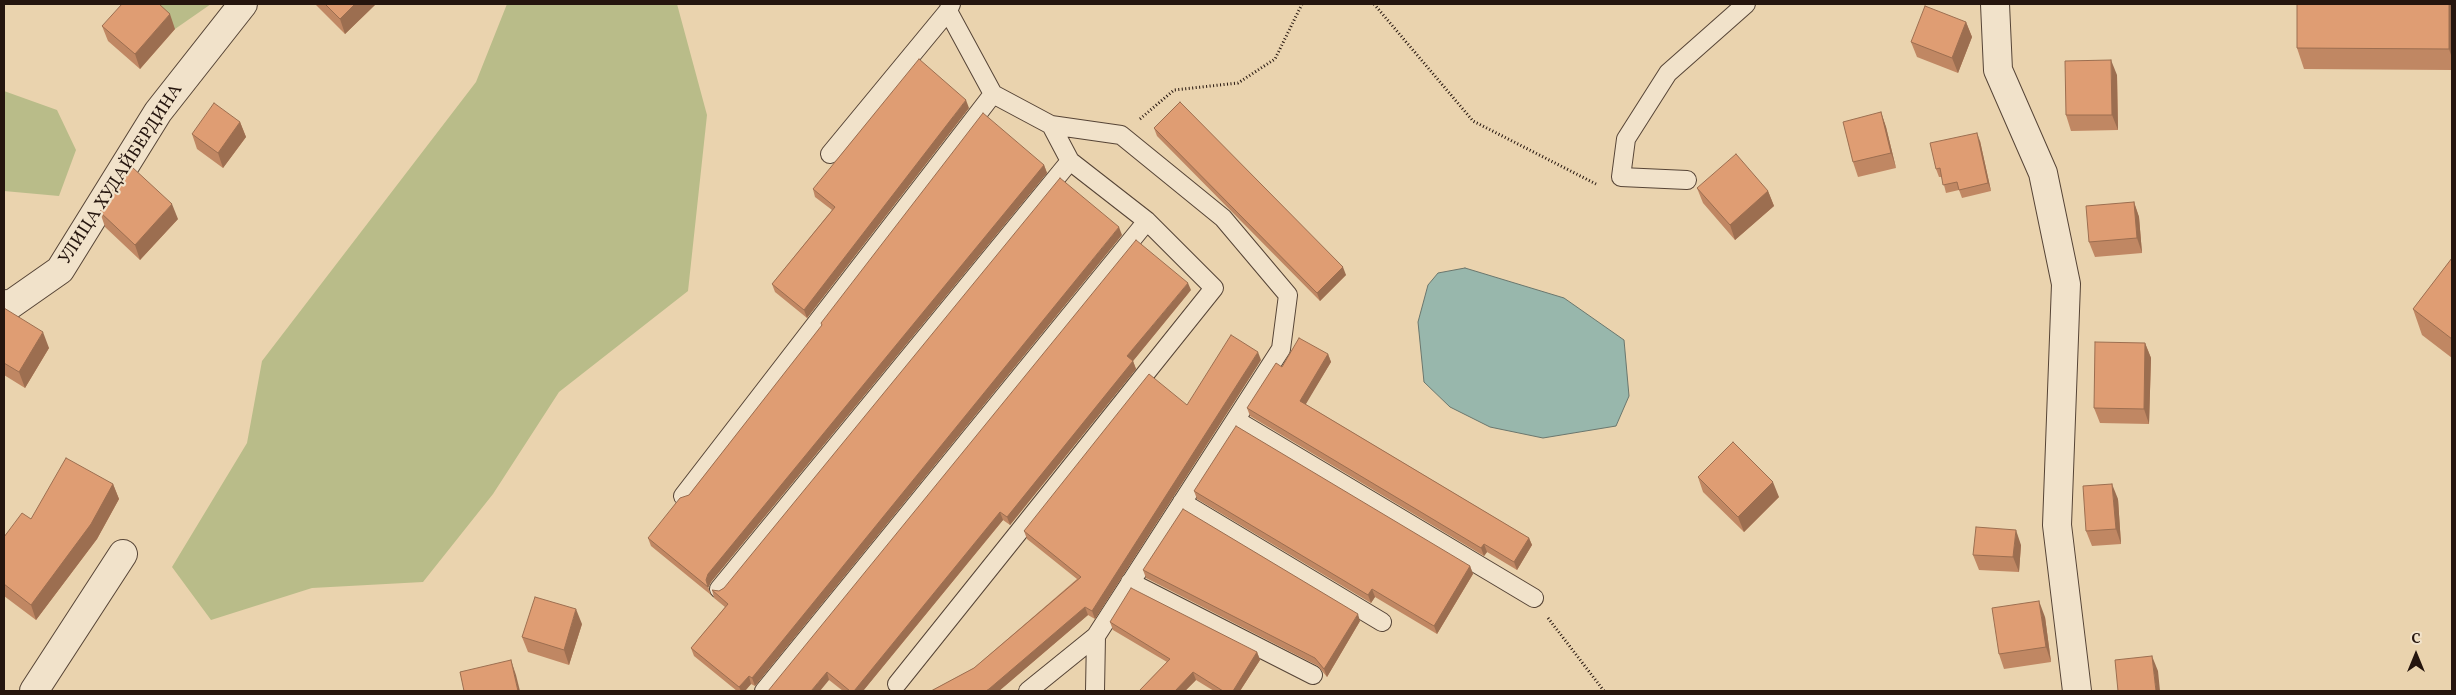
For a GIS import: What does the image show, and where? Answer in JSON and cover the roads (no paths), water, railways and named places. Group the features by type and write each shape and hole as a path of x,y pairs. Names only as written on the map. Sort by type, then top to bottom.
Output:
{"street":[{"name":"УЛИЦА ХУДАЙБЕРДИНА","path":"4,304 10,305 60,270 158,112 244,4"},
{"path":"1995,4 1998,70 2042,173 2066,284 2057,525 2077,691"},
{"path":"34,691 123,554"}],"lane":[{"path":"1687,180 1621,177 1626,139 1668,73 1746,4"},
{"path":"830,154 950,7 993,94 1051,125 1121,135 1224,218 1288,295 1281,349 1096,636 1028,691"},
{"path":"683,496 993,94"},
{"path":"897,684 1214,288 1147,221 1070,161 1051,125"},
{"path":"719,589 1070,161"},
{"path":"764,691 1147,221"},
{"path":"1236,420 1534,598"},
{"path":"1182,502 1382,622"},
{"path":"1130,582 1313,675"},
{"path":"1094,691 1096,636"}],"water":[{"path":"1465,268 1564,298 1624,340 1629,396 1616,426 1543,438 1490,427 1450,407 1424,382 1418,322 1428,285 1438,273"}]}
